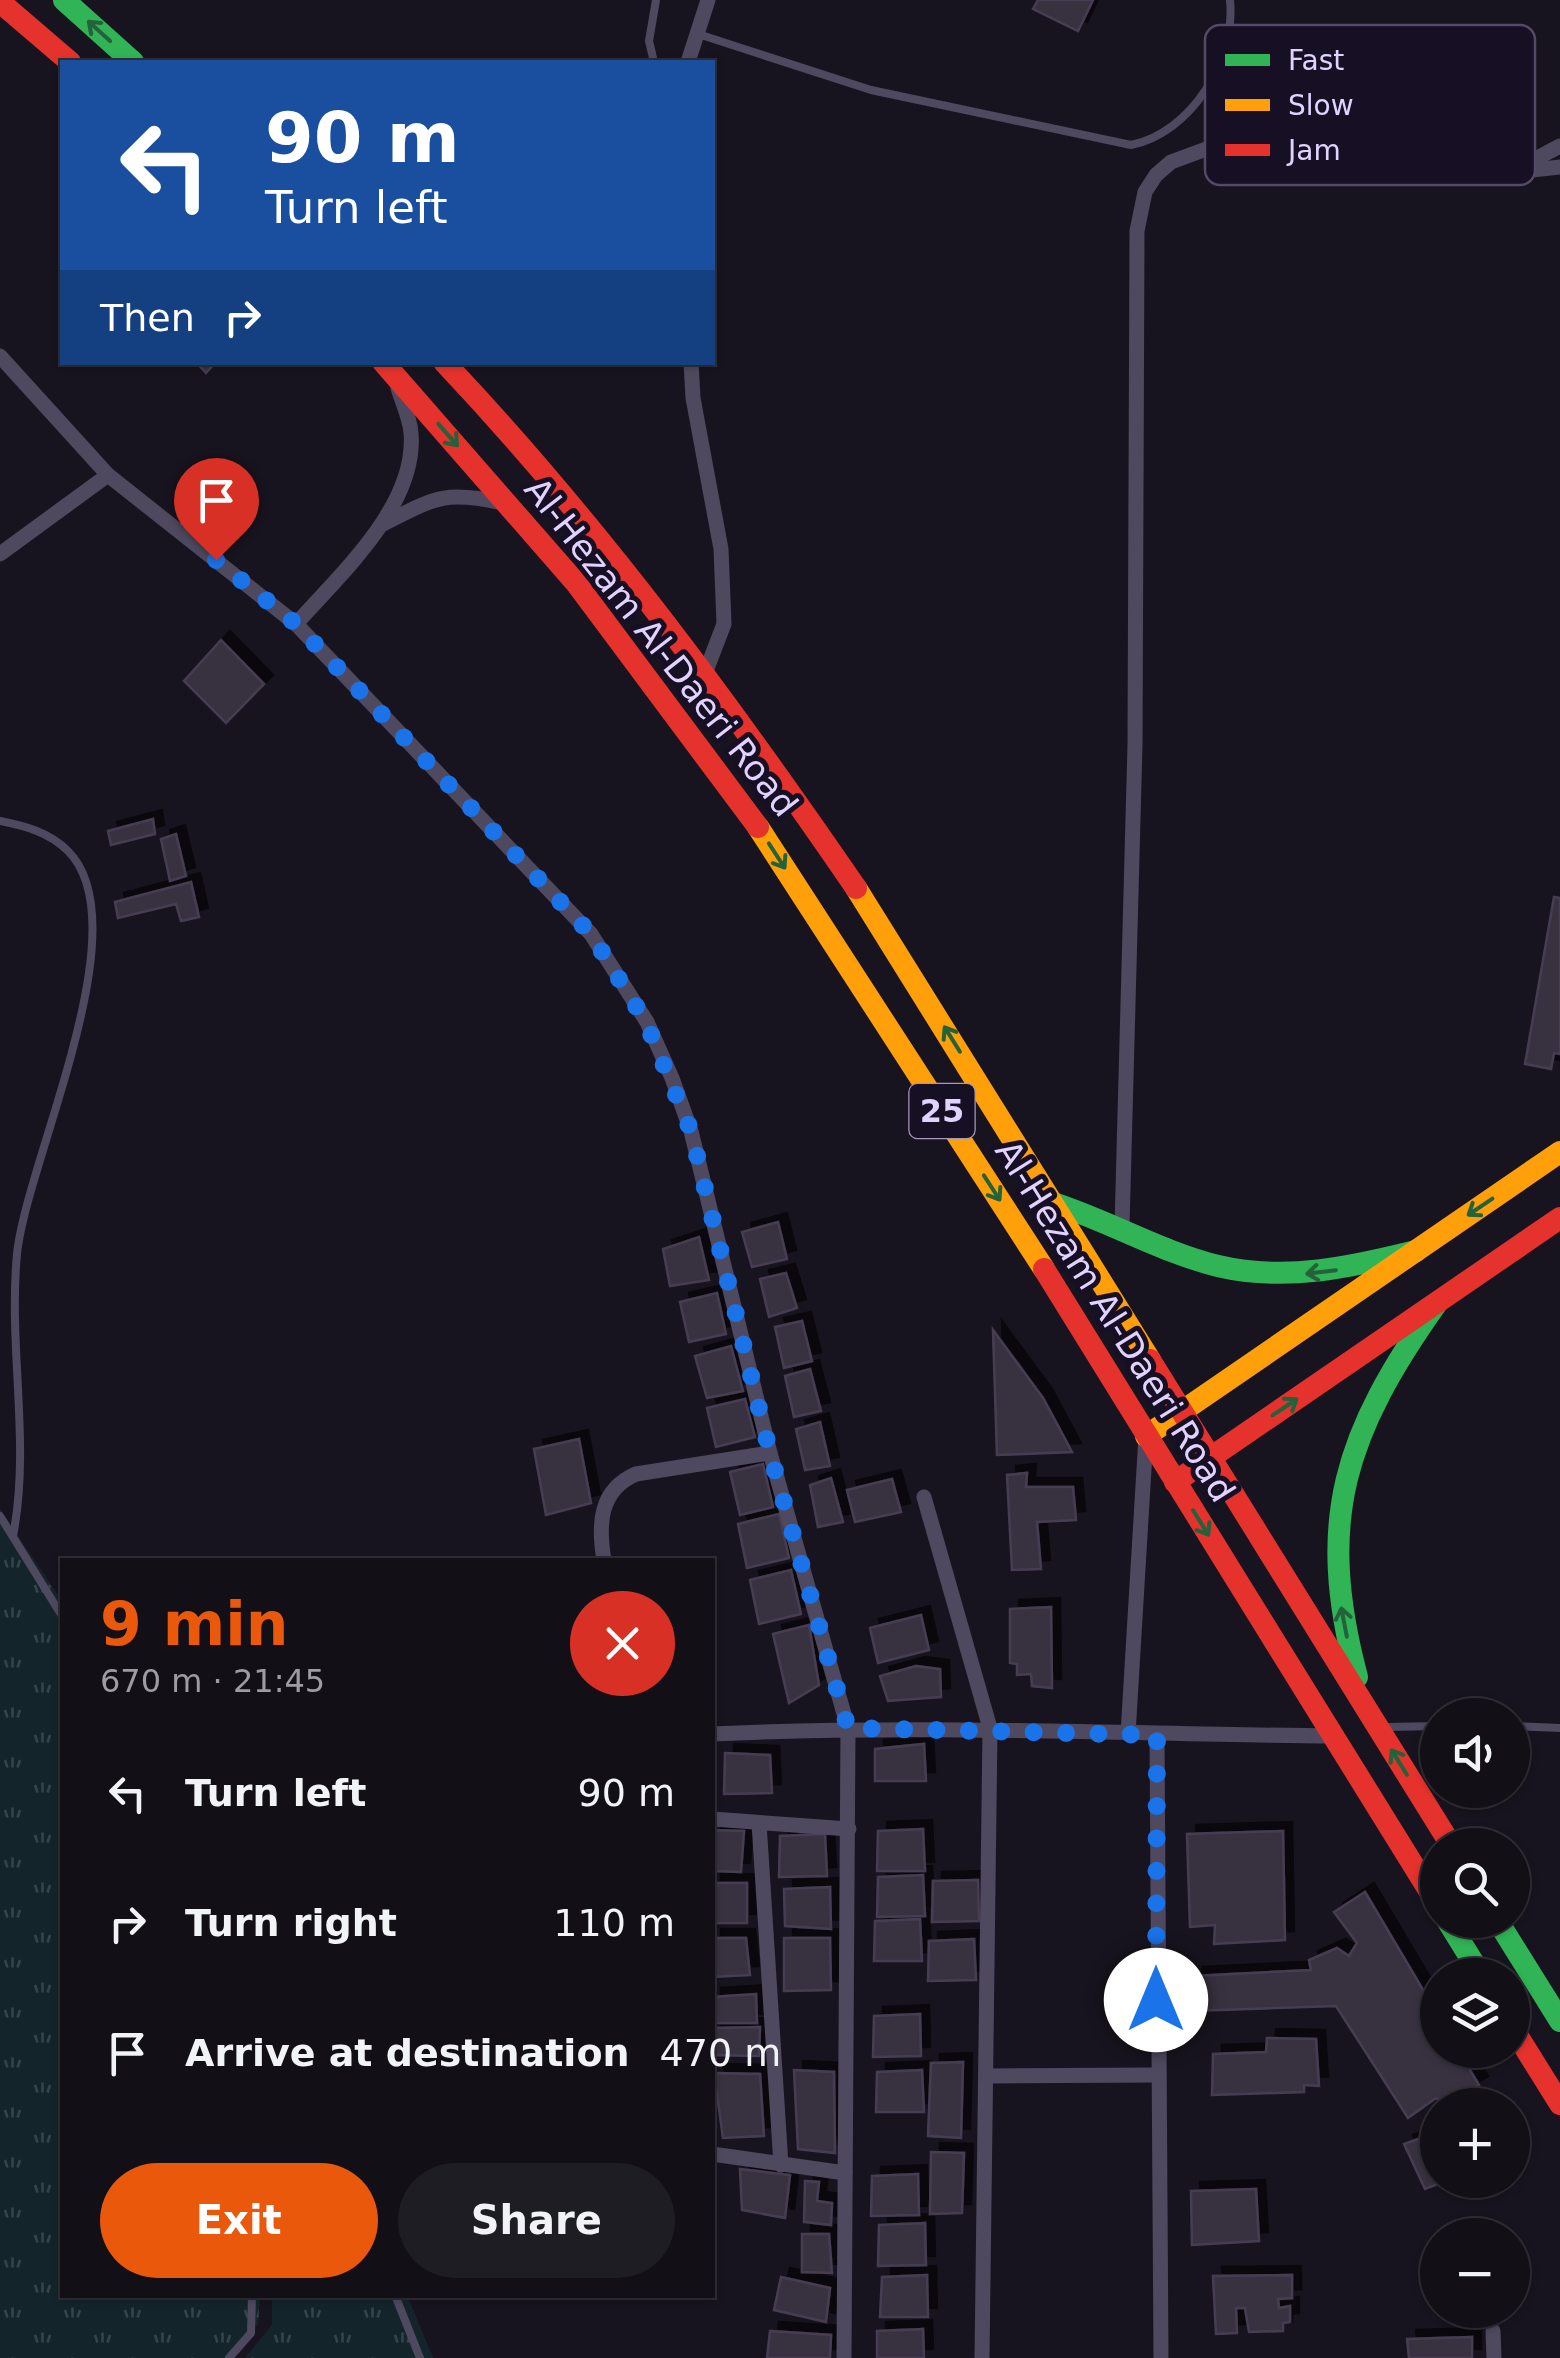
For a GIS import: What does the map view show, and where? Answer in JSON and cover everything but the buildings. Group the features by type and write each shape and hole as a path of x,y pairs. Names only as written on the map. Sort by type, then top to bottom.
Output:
{"main road":[{"path":"64,0 132,60"},
{"path":"0,2 68,60"},
{"name":"Al-Hezam Al-Daeri Road","path":"447,365 545,475 704,676 881,924 1440,1828"},
{"name":"Al-Hezam Al-Daeri Road","path":"389,368 576,582 734,790 1032,1250 1420,1875"},
{"path":"1146,1436 1560,1152"},
{"path":"1053,1203 1122,1226 1193,1258 1268,1274 1345,1269 1416,1251"},
{"path":"1176,1482 1560,1218"},
{"path":"1374,1721 1350,1657 1339,1596 1336,1535 1342,1487 1374,1396 1436,1303"},
{"path":"1509,1938 1560,2020"},
{"path":"1530,2056 1560,2104"}],"street":[{"path":"688,60 708,0"},
{"path":"1535,159 1560,146"},
{"path":"1122,1226 1136,745 1137,231 1145,192 1171,162 1205,149"},
{"path":"1535,170 1560,167"},
{"path":"0,356 108,475 296,624 591,934 646,1022 691,1131 770,1453 848,1728 844,2358"},
{"path":"691,365 693,398 721,549 724,624 704,676"},
{"path":"296,624 383,524 402,487 411,435 389,368"},
{"path":"0,554 108,475"},
{"path":"383,524 423,504 461,494 508,504"},
{"path":"1128,1734 1146,1436"},
{"path":"604,1558 600,1521 609,1496 621,1480 636,1474 770,1453"},
{"path":"924,1497 990,1728 989,2076 982,2358"},
{"path":"715,1734 848,1728 990,1728 1157,1735 1334,1736"},
{"path":"1157,1735 1160,2358"},
{"path":"715,1819 849,1829"},
{"path":"759,1823 781,2165"},
{"path":"989,2076 1156,2075"},
{"path":"715,2154 845,2172"},
{"path":"1493,2331 1494,2358"}],"lane":[{"path":"654,60 649,40 656,0"},
{"path":"1226,25 1230,0"},
{"path":"695,32 871,90 1131,144 1166,133 1198,101 1205,87"},
{"path":"0,821 38,831 70,852 85,876 92,932 86,991 62,1090 28,1195 17,1255 19,1479 12,1536"},
{"path":"0,1516 60,1613"},
{"path":"1374,1721 1420,1725"},
{"path":"1530,1727 1560,1728"},
{"path":"229,2358 250,2333 252,2298"},
{"path":"396,2298 420,2358"}],"green space":[{"path":"0,1509 60,1598 60,2298 260,2298 258,2324 225,2358 0,2358"},
{"path":"272,2298 408,2298 433,2358 245,2358 272,2325"}],"traffic: fast":[{"path":"64,0 131,60"},
{"path":"1053,1203 1176,1253 1243,1271 1293,1273 1416,1251"},
{"path":"1357,1677 1339,1570 1340,1524 1347,1480 1360,1437 1380,1394 1437,1303"},
{"path":"1458,1938 1470,1958"},
{"path":"1508,1938 1560,2021"}],"traffic: slow":[{"path":"758,827 1044,1269"},
{"path":"856,888 1150,1360"},
{"path":"1146,1436 1560,1152"}],"traffic: jam":[{"path":"0,2 68,60"},
{"path":"386,365 576,583 758,827"},
{"path":"447,365 609,551 760,751 856,888"},
{"path":"1175,1482 1560,1218"},
{"path":"1044,1269 1420,1876"},
{"path":"1150,1360 1440,1828"},
{"path":"1530,2056 1560,2104"}],"route":[{"path":"216,560 296,624 591,934 646,1022 691,1131 706,1205 770,1453 848,1728 990,1728 1157,1735 1156,2000"}]}
